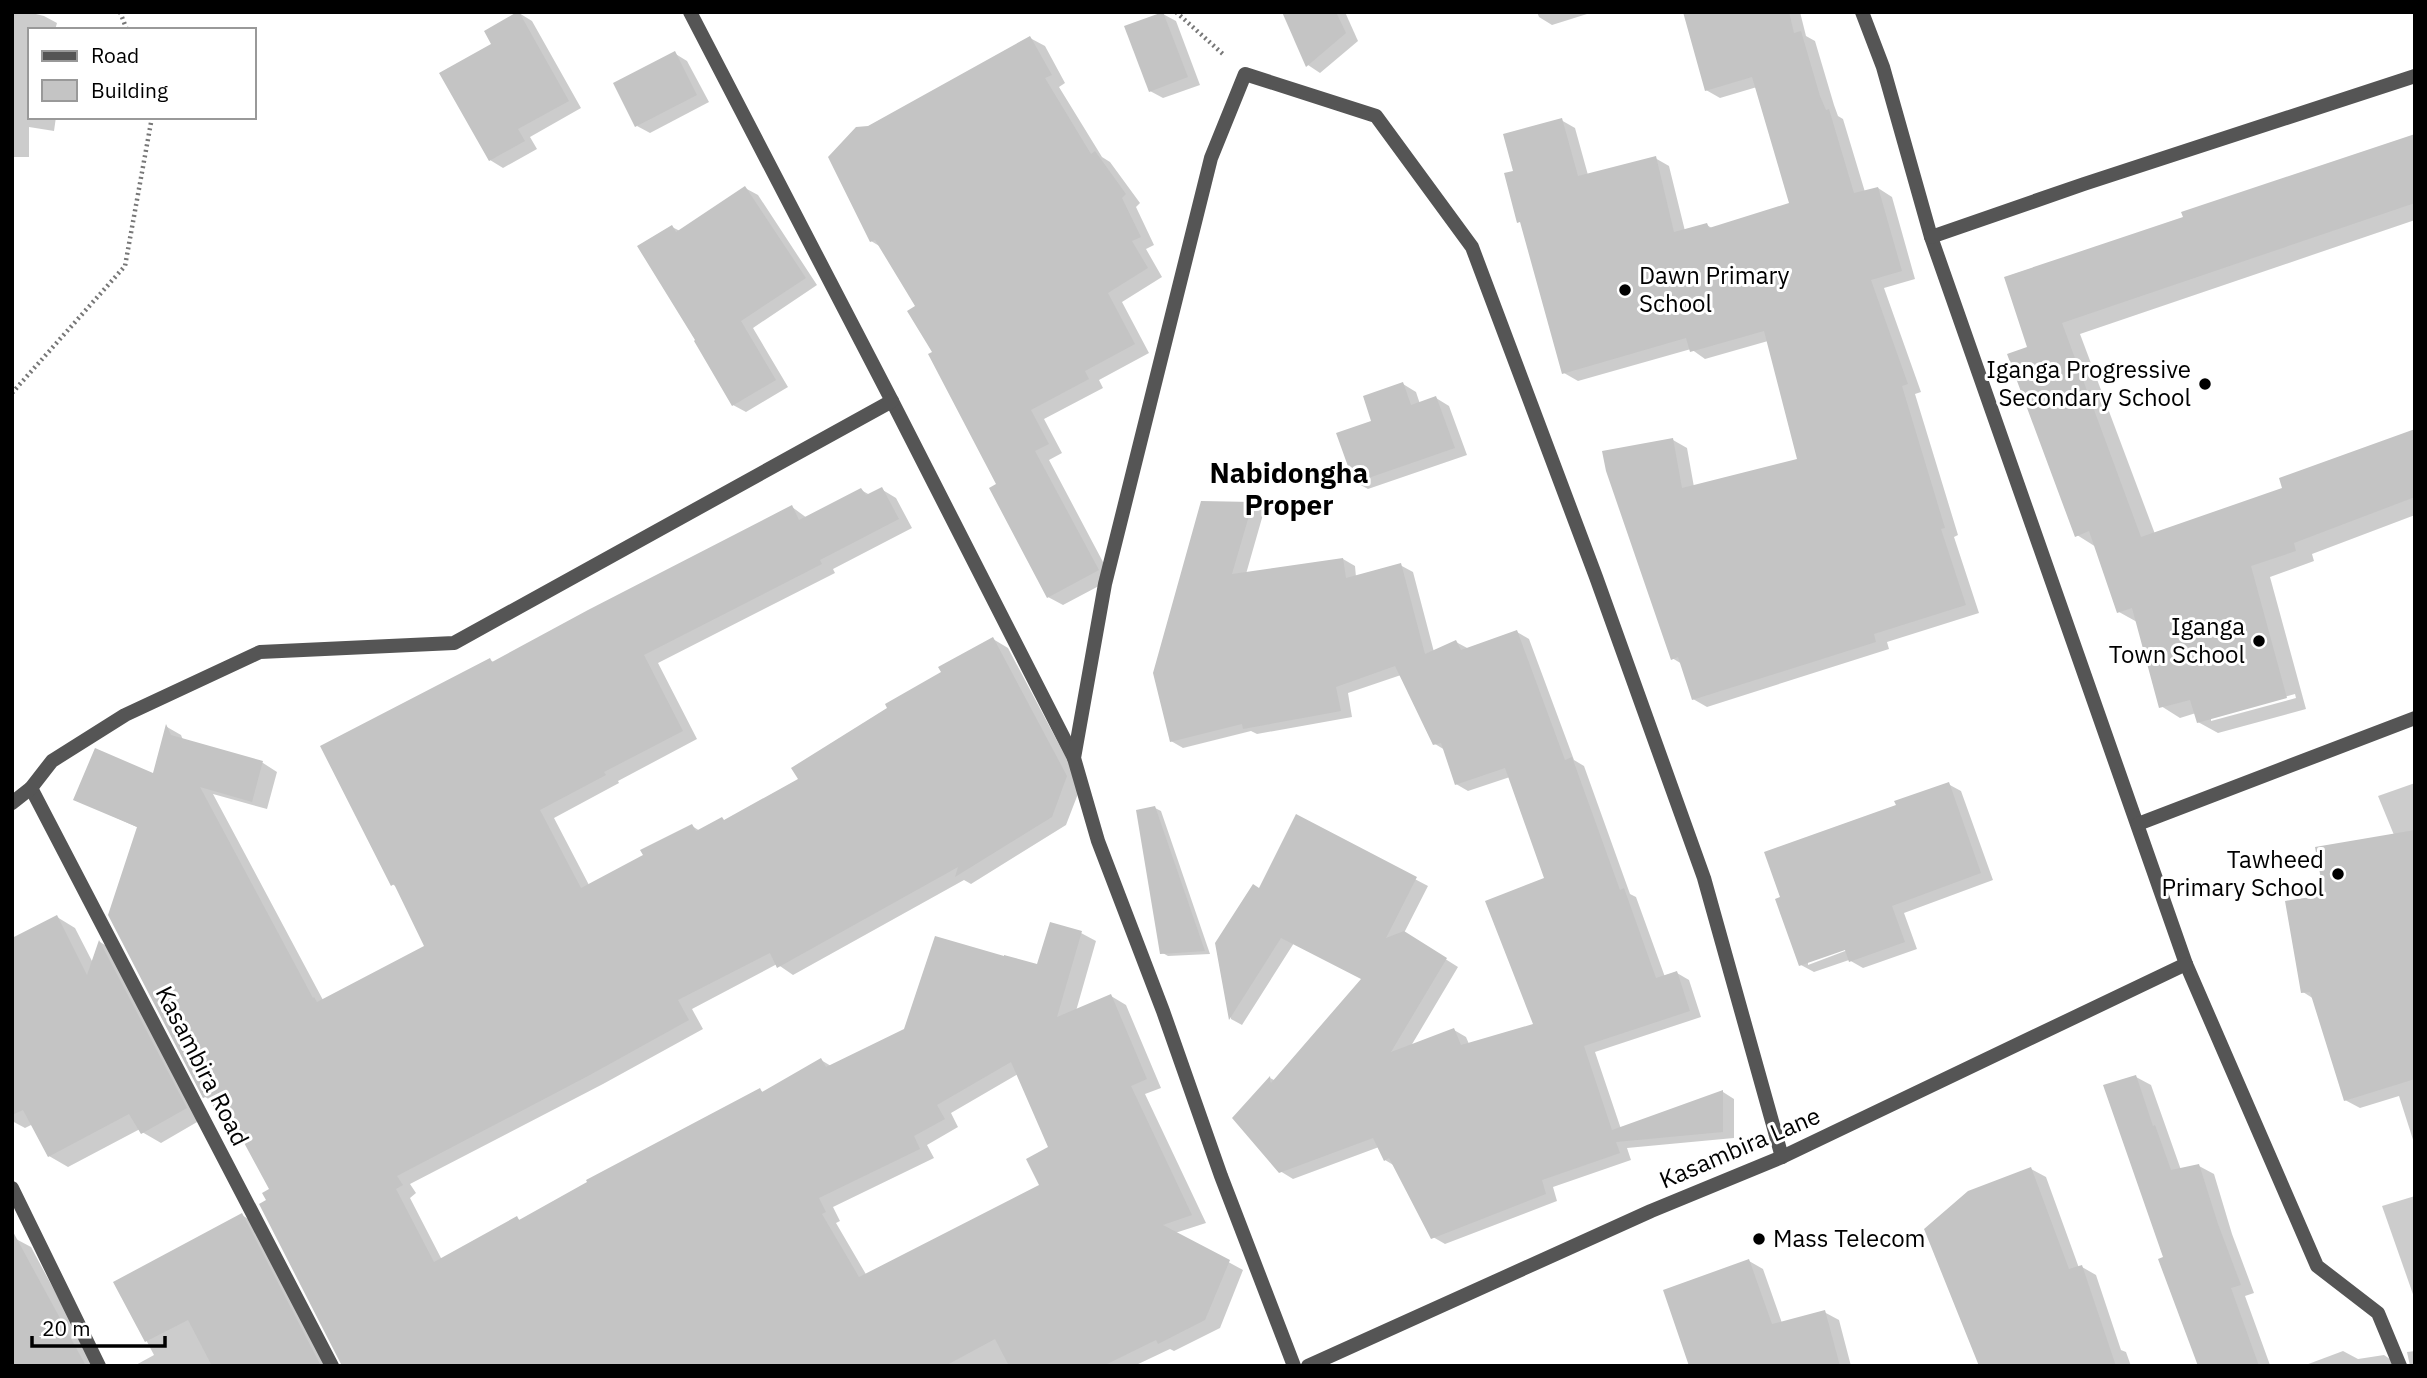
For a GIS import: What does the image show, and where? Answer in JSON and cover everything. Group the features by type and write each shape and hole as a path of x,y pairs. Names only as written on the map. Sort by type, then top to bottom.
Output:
{"street":[{"path":"690,12 1074,758 1098,841 1294,1366"},
{"path":"1862,12 1883,68 1931,237 2186,964 2317,1265 2378,1313 2400,1366"},
{"path":"1074,758 1105,584 1211,158 1245,74 1376,116 1472,247 1597,578 1704,878 1782,1157"},
{"path":"1931,237 2415,76"},
{"path":"12,803 31,788 52,761 125,715 260,652 453,643 892,401"},
{"path":"2138,824 2415,718"},
{"name":"Kasambira Road","path":"31,788 332,1366"},
{"name":"Kasambira Lane","path":"1308,1366 1651,1211 1782,1157 2186,964"},
{"path":"12,1188 99,1366"}],"path":[{"path":"1176,12 1245,74"},
{"path":"12,393 125,267 152,119"}],"building":[{"path":"517,12 569,101 518,129 525,141 489,161 439,73 491,44 484,31"},
{"path":"1163,12 1188,77 1149,92 1124,26"},
{"path":"1282,12 1336,12 1346,33 1306,67"},
{"path":"1683,12 1789,12 1794,33 1801,31 1820,96 1826,110 1829,109 1854,193 1878,187 1902,271 1871,280 1908,384 1902,386 1945,528 1941,529 1966,605 1874,634 1876,642 1692,700 1678,657 1671,660 1606,471 1602,451 1673,438 1682,488 1797,459 1764,331 1690,352 1686,338 1562,374 1504,173 1513,171 1503,134 1562,118 1578,176 1656,156 1674,232 1707,223 1709,228 1789,203 1752,77 1705,91"},
{"path":"1030,36 1052,75 1045,78 1091,154 1095,151 1126,194 1122,198 1141,237 1132,241 1148,268 1108,293 1135,344 1085,371 1089,379 1031,410 1049,444 1035,451 1099,570 1047,598 989,488 996,484 928,354 932,352 907,311 915,306 875,240 870,242 828,157 856,127 868,126"},
{"path":"675,51 697,95 635,127 613,83"},
{"path":"2415,134 2415,203 2062,323 2141,537 2282,488 2279,478 2415,429 2415,497 2294,543 2296,551 2251,566 2287,698 2197,723 2190,700 2159,708 2132,608 2117,613 2089,531 2075,537 2007,354 2027,347 2004,277 2183,217 2181,212"},
{"path":"745,186 806,278 741,321 776,380 732,406 637,246 672,225 676,232"},
{"path":"1403,382 1411,405 1436,396 1455,448 1354,483 1336,433 1371,421 1363,396"},
{"path":"882,487 899,519 820,560 822,564 644,655 683,731 604,772 606,775 540,810 581,888 643,855 640,850 692,824 696,831 722,817 724,820 798,779 791,768 887,708 885,704 941,672 938,667 993,637 1067,776 1052,817 955,877 958,867 777,968 770,953 678,1000 689,1020 397,1176 403,1185 396,1189 434,1262 517,1216 519,1220 587,1182 586,1180 760,1088 762,1092 821,1058 826,1067 904,1029 935,936 1037,964 1050,922 1082,931 1057,1017 1111,994 1147,1079 1131,1086 1192,1215 1163,1225 1230,1260 1205,1320 1158,1344 1156,1340 1103,1366 1009,1366 995,1339 945,1366 342,1366 259,1204 266,1200 262,1193 269,1189 235,1126 226,1131 208,1096 203,1098 108,915 137,827 73,800 95,748 153,773 166,724 171,735 263,761 252,802 200,787 317,1002 424,946 320,746 490,658 492,662 792,505 799,520 861,488 866,495","holes":["1011,1062 1048,1147 1026,1159 1039,1185 859,1277 822,1214 826,1212 819,1198 920,1149 914,1136 945,1119 937,1105"]},
{"path":"1201,501 1253,502 1232,574 1343,558 1346,578 1401,563 1425,654 1456,640 1461,650 1517,630 1565,760 1572,757 1620,890 1624,888 1656,978 1677,971 1690,1011 1584,1046 1612,1130 1723,1090 1723,1132 1616,1142 1620,1153 1542,1180 1546,1194 1431,1239 1389,1158 1384,1161 1373,1138 1279,1173 1232,1118 1270,1076 1271,1083 1361,979 1281,938 1229,1020 1215,943 1253,884 1259,888 1296,814 1417,877 1386,938 1404,931 1447,958 1391,1052 1454,1028 1461,1045 1533,1024 1485,901 1544,878 1505,768 1455,785 1441,743 1433,745 1395,666 1336,687 1341,711 1243,729 1242,724 1170,742 1153,673"},
{"path":"1949,782 1981,873 1892,906 1905,942 1849,962 1845,950 1799,966 1775,899 1780,897 1764,852 1896,805 1894,801"},
{"path":"1155,806 1205,951 1160,954 1136,810"},
{"path":"2415,830 2415,1079 2344,1101 2310,992 2301,993 2285,901 2324,895 2315,847"},
{"path":"57,915 87,975 99,940 187,1108 141,1134 129,1114 48,1157 23,1110 12,1115 12,938"},
{"path":"2136,1075 2171,1170 2199,1164 2241,1285 2231,1288 2259,1366 2198,1366 2158,1259 2163,1257 2103,1085"},
{"path":"2031,1167 2069,1269 2082,1265 2116,1366 1979,1366 1924,1229 1968,1191"},
{"path":"242,1213 321,1366 212,1366 188,1320 145,1342 113,1282"},
{"path":"12,1230 86,1366 12,1366"},
{"path":"1749,1259 1772,1324 1825,1310 1840,1366 1689,1366 1663,1290"}],"place":[{"name":"Dawn Primary School","path":"1625,290"},
{"name":"Iganga Progressive Secondary School","path":"2205,384"},
{"name":"Iganga Town School","path":"2259,641"},
{"name":"Tawheed Primary School","path":"2338,874"},
{"name":"Mass Telecom","path":"1759,1239"}],"district":[{"name":"Nabidongha Proper","path":"1289,489"}]}
